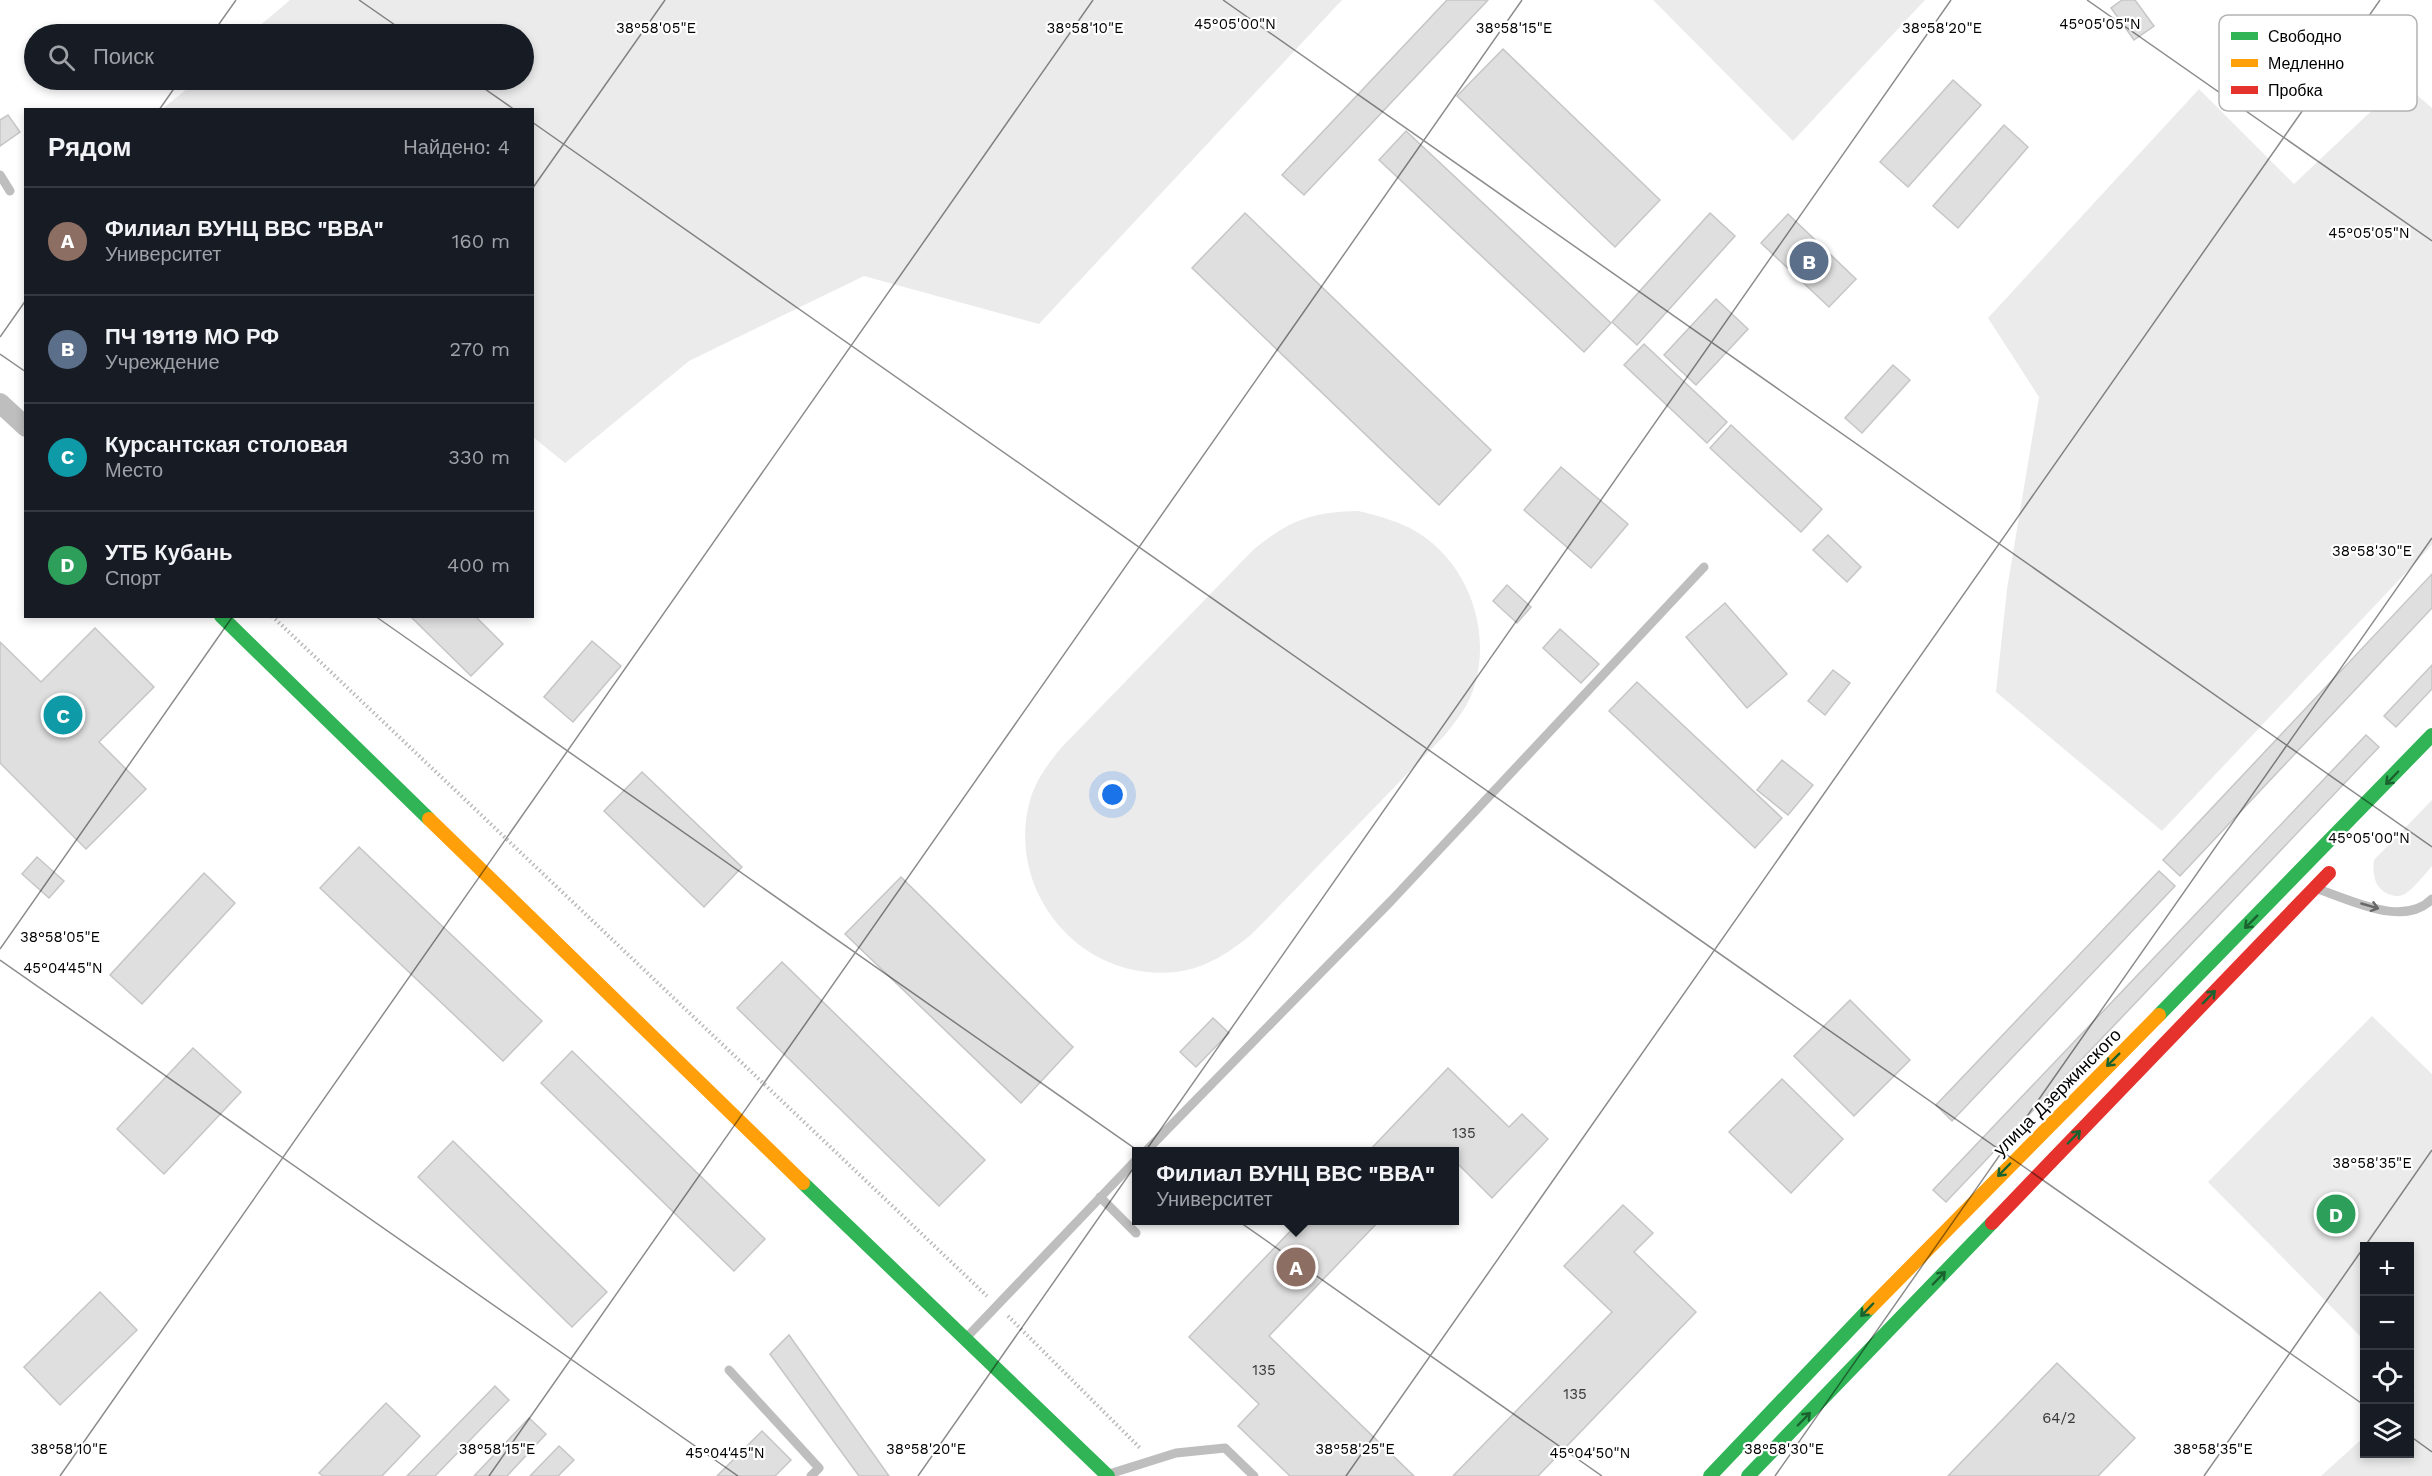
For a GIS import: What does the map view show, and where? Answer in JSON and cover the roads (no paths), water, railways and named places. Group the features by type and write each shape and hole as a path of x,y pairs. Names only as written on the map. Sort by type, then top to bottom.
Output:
{"main road":[{"path":"223,618 856,1235 1107,1475"},
{"name":"улица Дзержинского","path":"1748,1476 1857,1342 2060,1114 2292,881 2432,735"},
{"name":"улица Дзержинского","path":"1710,1476 1857,1342 2339,862"}],"street":[{"path":"0,403 24,425"}],"lane":[{"path":"0,174 10,191"},
{"path":"1150,1147 1391,901 1704,567"},
{"path":"2315,888 2373,908 2397,913 2425,907 2432,899"},
{"path":"966,1338 1132,1165"},
{"path":"1100,1197 1136,1233"},
{"path":"729,1370 819,1468 811,1476"},
{"path":"1107,1475 1176,1453 1225,1448 1254,1476"}],"place":[{"name":"ПЧ 19119 МО РФ","path":"1809,261"},
{"name":"Курсантская столовая","path":"63,715"},
{"name":"УТБ Кубань","path":"2336,1214"},
{"name":"Филиал ВУНЦ ВВС \"ВВА\"","path":"1296,1267"}]}
